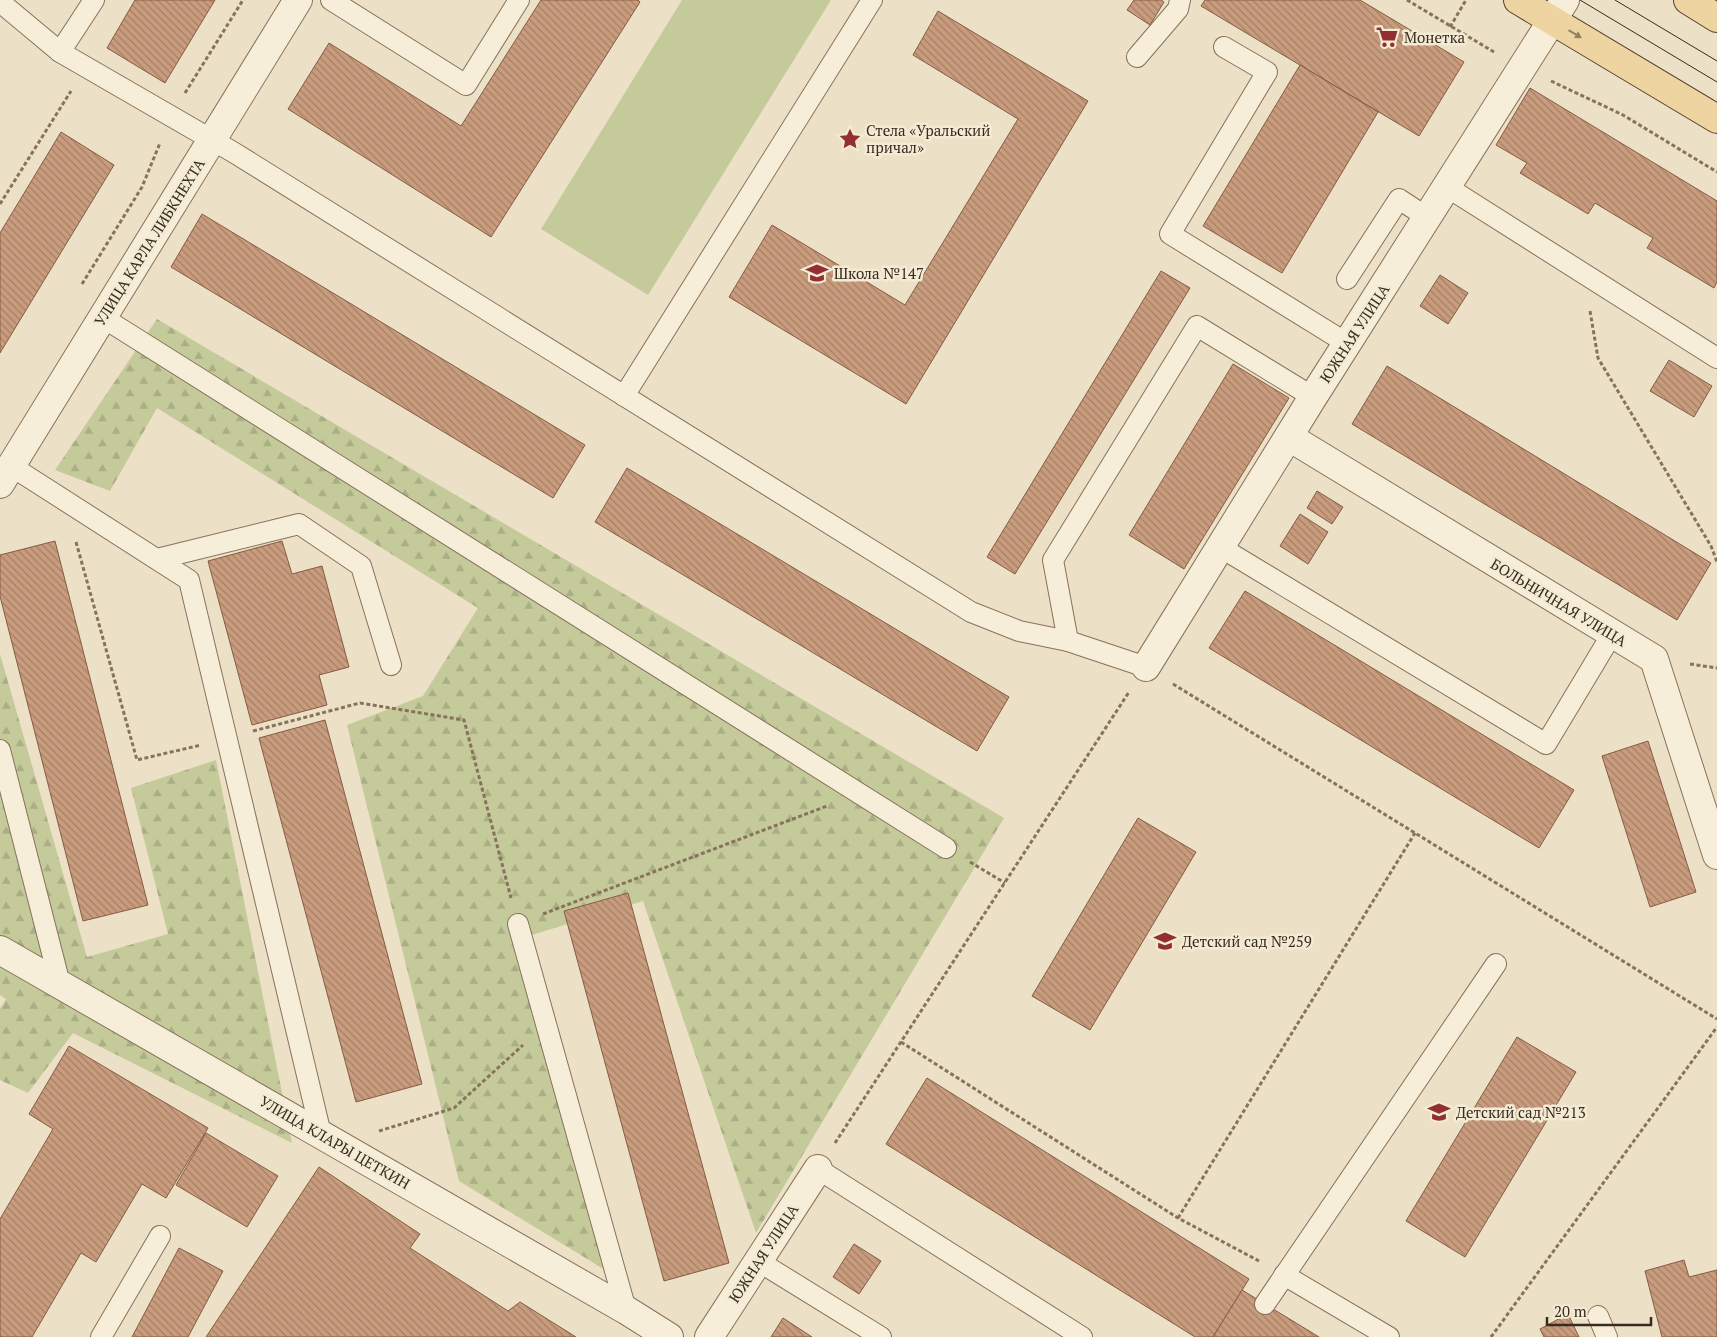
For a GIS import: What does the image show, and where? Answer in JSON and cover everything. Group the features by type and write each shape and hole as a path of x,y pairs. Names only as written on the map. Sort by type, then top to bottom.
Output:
{"main road":[{"path":"1518,0 1559,10 1717,119"},
{"path":"1688,0 1717,18"}],"street":[{"name":"УЛИЦА КАРЛА ЛИБКНЕХТА","path":"5,475 298,0"},
{"name":"ЮЖНАЯ УЛИЦА","path":"1146,667 1313,397 1559,10"},
{"name":"БОЛЬНИЧНАЯ УЛИЦА","path":"1289,437 1654,660 1717,855"},
{"name":"УЛИЦА КЛАРЫ ЦЕТКИН","path":"0,950 626,1310 669,1337"},
{"name":"ЮЖНАЯ УЛИЦА","path":"709,1337 818,1169"}],"lane":[{"path":"60,52 94,0"},
{"path":"331,0 466,85 519,0"},
{"path":"624,396 872,0"},
{"path":"1137,57 1178,8 1180,0"},
{"path":"0,2 60,52 212,139 971,612 1018,631 1068,641 1146,667"},
{"path":"1224,47 1267,72 1170,234 1348,344"},
{"path":"1447,187 1717,358"},
{"path":"1347,280 1399,199 1428,218"},
{"path":"102,317 946,848"},
{"path":"1068,641 1053,560 1197,326 1313,397"},
{"path":"5,475 157,559 189,580 330,1139"},
{"path":"157,559 299,524 361,566 391,665"},
{"path":"1220,547 1546,744 1612,634"},
{"path":"0,750 60,984"},
{"path":"518,924 626,1310"},
{"path":"1265,1304 1496,964"},
{"path":"818,1169 1082,1337"},
{"path":"101,1337 160,1236"},
{"path":"758,1261 881,1337"},
{"path":"1284,1275 1389,1337"},
{"path":"1598,1316 1607,1337"}],"path":[{"path":"81,286 142,187 171,116 243,0"},
{"path":"1407,0 1450,27 1523,68 1623,115 1717,172"},
{"path":"1450,27 1466,0"},
{"path":"0,204 86,68"},
{"path":"1584,273 1598,358 1711,546 1717,562"},
{"path":"818,1169 1146,667 1717,1019"},
{"path":"464,720 518,924 860,794"},
{"path":"1178,1218 1415,833"},
{"path":"946,848 1005,883"},
{"path":"330,1139 454,1108 546,1024"},
{"path":"1491,1337 1717,1027"},
{"path":"901,1042 1178,1218 1284,1275"}],"green space":[{"path":"682,0 831,0 648,295 541,229"},
{"path":"157,319 1004,818 756,1233 643,901 512,941 607,1271 459,1181 347,725 423,696 478,608 157,408 110,491 55,470"},
{"path":"0,654 87,957 168,934 131,788 216,760 292,1143 73,1033 28,1093 0,1080 0,1009 6,999 0,995"}],"building":[{"path":"135,0 215,0 165,83 107,48"},
{"path":"541,0 638,0 640,2 491,237 288,109 329,43 461,126"},
{"path":"1134,0 1161,0 1164,2 1150,25 1127,10"},
{"path":"1205,0 1360,0 1464,62 1419,136 1201,6"},
{"path":"938,11 1088,101 906,404 729,297 772,225 905,305 1018,119 913,55"},
{"path":"1300,65 1378,112 1282,273 1203,226"},
{"path":"1530,88 1717,201 1717,282 1714,288 1647,248 1653,238 1595,203 1588,214 1520,173 1527,163 1496,145"},
{"path":"61,132 114,165 0,353 0,233"},
{"path":"202,214 585,445 553,498 171,267"},
{"path":"1161,271 1190,288 1015,574 987,557"},
{"path":"1440,275 1468,293 1448,324 1420,306"},
{"path":"1669,360 1712,386 1694,417 1650,391"},
{"path":"1233,364 1289,398 1184,569 1129,535"},
{"path":"1387,366 1711,563 1677,620 1352,424"},
{"path":"627,468 1009,697 977,751 595,522"},
{"path":"1317,491 1343,507 1332,524 1307,508"},
{"path":"1300,514 1328,532 1308,564 1280,546"},
{"path":"55,541 148,905 83,921 0,596 0,555"},
{"path":"282,541 292,574 322,566 349,667 319,675 327,705 252,725 208,561"},
{"path":"1245,591 1574,790 1539,848 1209,648"},
{"path":"325,720 422,1084 356,1102 259,738"},
{"path":"1648,741 1696,892 1650,907 1602,756"},
{"path":"1138,818 1196,852 1090,1030 1032,996"},
{"path":"628,893 729,1263 664,1281 564,911"},
{"path":"1517,1037 1576,1072 1465,1257 1406,1221"},
{"path":"69,1046 208,1128 166,1198 142,1184 96,1262 81,1253 32,1337 0,1337 0,1219 53,1129 29,1114"},
{"path":"927,1078 1249,1279 1213,1337 1195,1337 886,1144"},
{"path":"206,1133 278,1176 247,1227 176,1185"},
{"path":"319,1167 420,1234 410,1248 508,1311 520,1302 576,1337 206,1337"},
{"path":"854,1244 881,1261 859,1294 833,1277"},
{"path":"179,1248 223,1271 188,1337 132,1337"},
{"path":"1684,1260 1689,1277 1717,1270 1717,1337 1662,1337 1645,1271"},
{"path":"1242,1290 1319,1337 1213,1337"},
{"path":"1568,1314 1579,1337 1544,1337 1540,1329"},
{"path":"783,1318 812,1337 771,1337"}],"tram line":[{"path":"1580,0 1717,82"},
{"path":"1615,0 1717,61"}],"place":[{"name":"Монетка","path":"1387,37"},
{"name":"Стела «Уральский причал»","path":"850,139"},
{"name":"Школа №147","path":"817,273"},
{"name":"Детский сад №259","path":"1165,941"},
{"name":"Детский сад №213","path":"1439,1112"}]}
